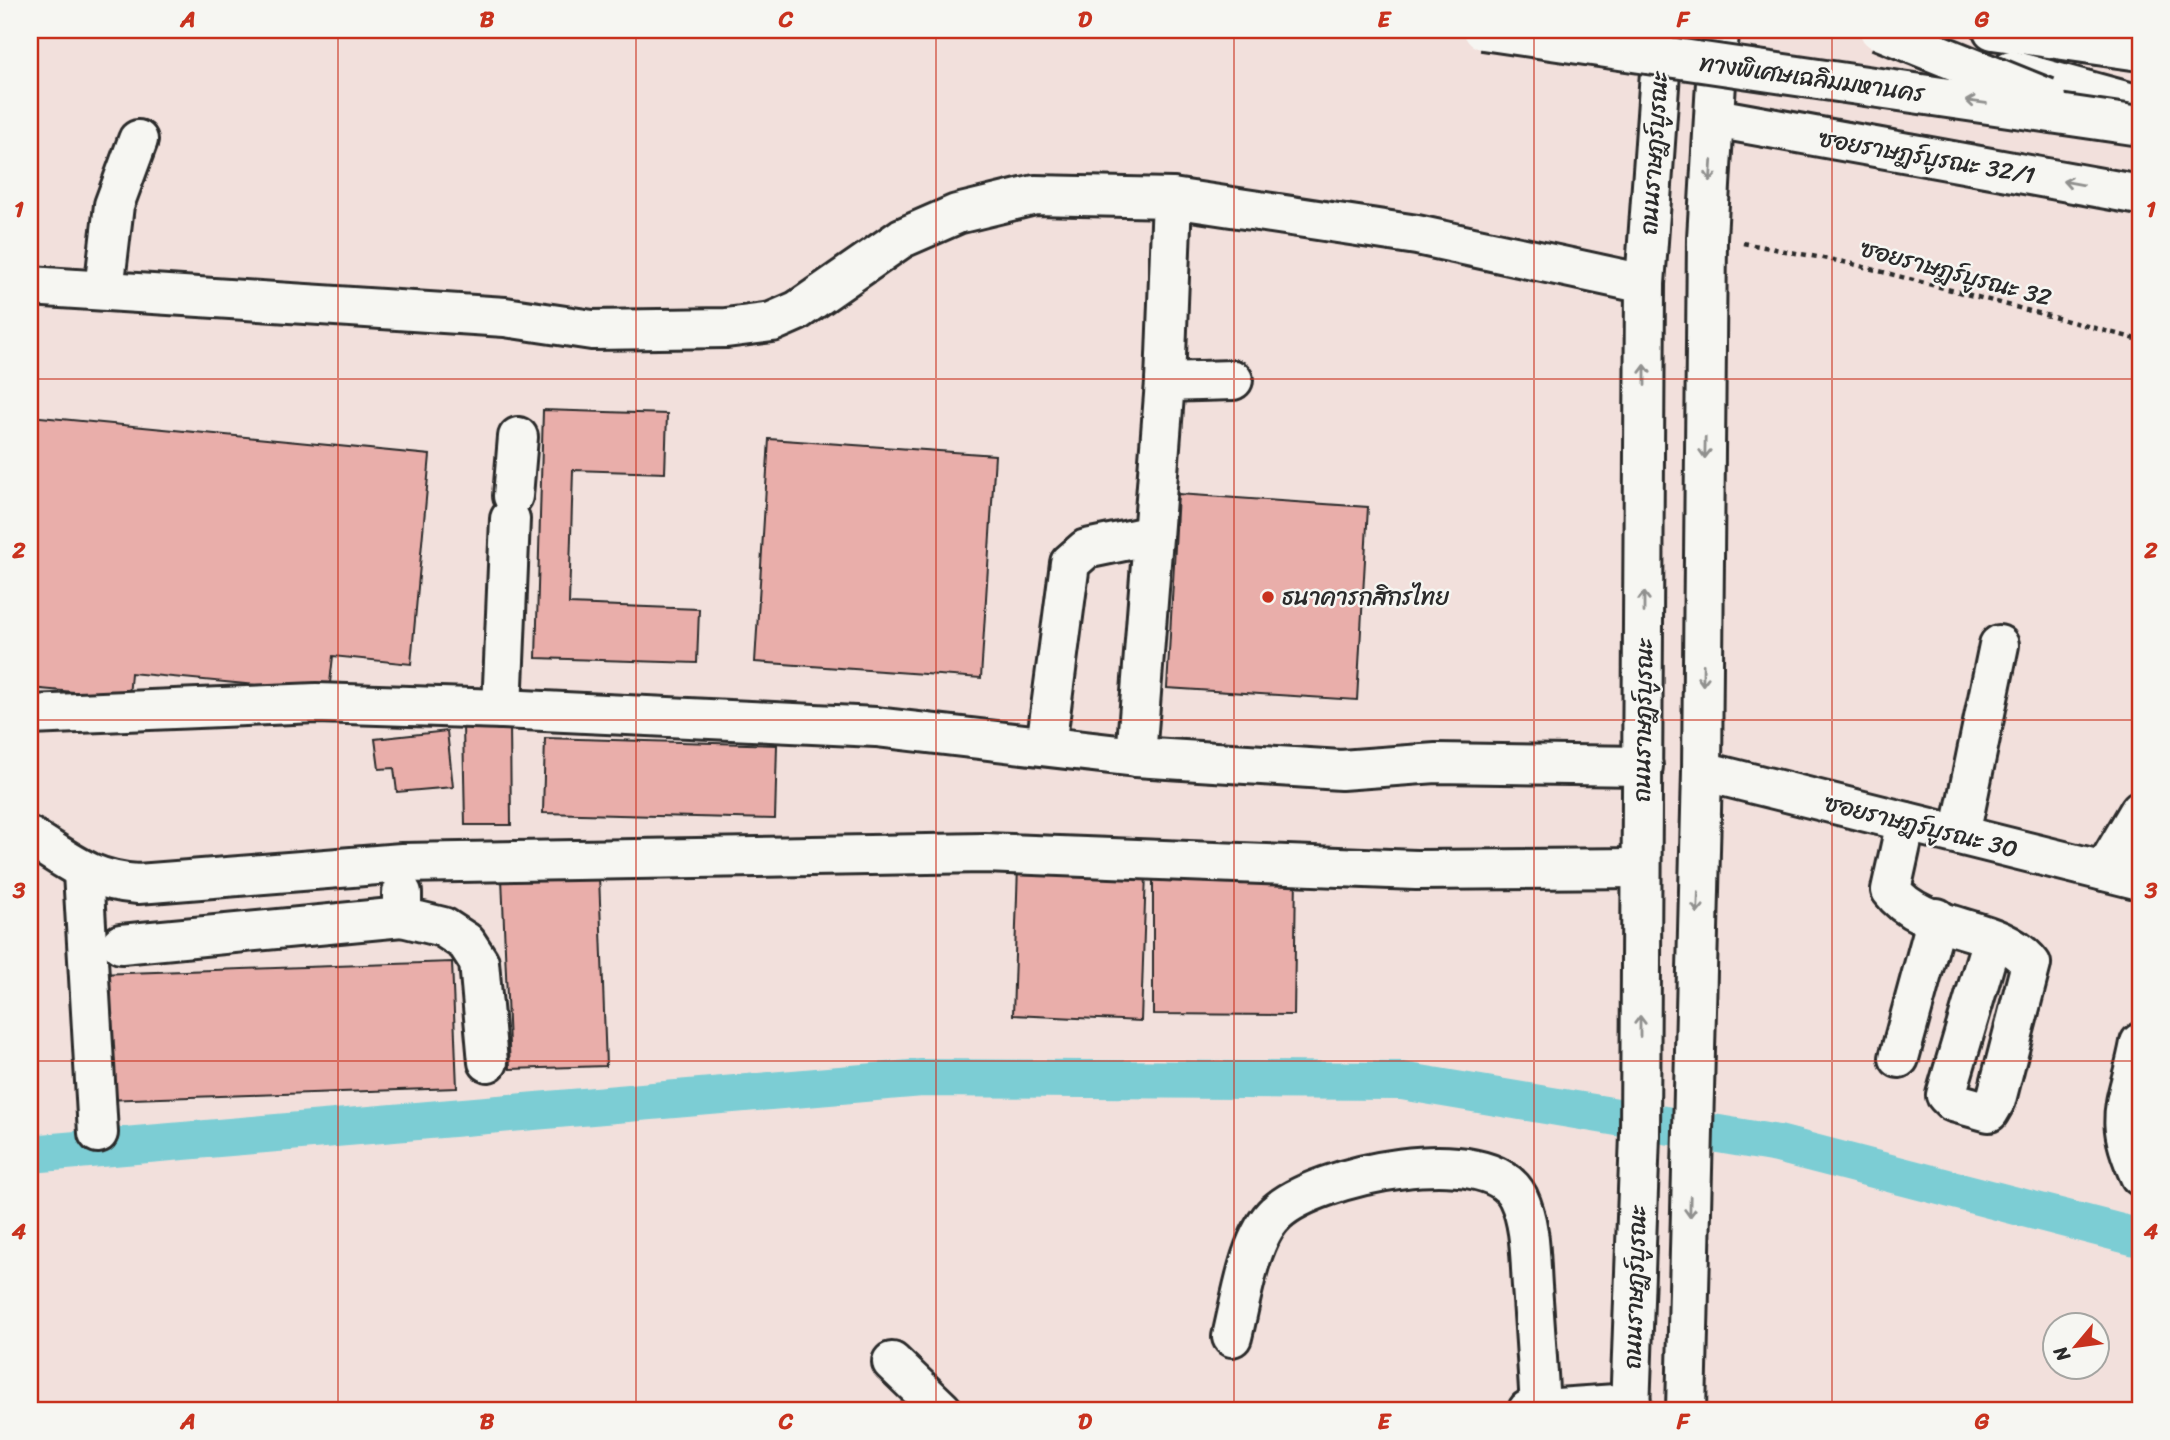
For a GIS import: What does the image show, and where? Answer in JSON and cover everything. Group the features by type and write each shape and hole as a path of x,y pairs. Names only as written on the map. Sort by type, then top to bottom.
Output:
{"main road":[{"name":"ทางพิเศษเฉลิมมหานคร","path":"1483,30 2140,125"},
{"name":"ถนนราษฎร์บูรณะ","path":"1631,1407 1640,1135 1645,284 1663,30"},
{"path":"1686,1410 1702,772 1707,237 1719,30"},
{"path":"1880,30 2049,81 2140,105"},
{"path":"1880,30 2140,133"},
{"path":"1993,30 2140,51"},
{"name":"ซอยราษฎร์บูรณะ 32/1","path":"1714,118 2140,195"},
{"path":"104,290 114,205 138,140"},
{"path":"30,286 505,317 592,330 726,328 772,322 797,311 902,238 957,214 1035,195 1172,198 1417,235 1645,284"},
{"path":"1136,757 1165,383 1172,198"},
{"path":"1165,383 1233,380"},
{"path":"502,709 511,508 518,437"},
{"path":"1046,746 1070,563 1086,549 1153,535"},
{"path":"1960,835 1999,645"},
{"path":"30,715 316,703 877,727 1136,757 1341,770 1436,763 1643,766"},
{"name":"ซอยราษฎร์บูรณะ 30","path":"1702,772 2122,876"},
{"path":"2122,876 2140,810"},
{"path":"1906,822 1891,890 1900,902 1992,939"},
{"path":"30,837 83,873 116,882 138,884 402,863 985,853 1416,870 1641,868"},
{"path":"402,863 402,918"},
{"path":"83,873 97,1133"},
{"path":"121,944 402,918 443,927 466,942 479,962 488,1062"},
{"path":"1899,1058 1937,918"},
{"path":"2139,1059 2122,1112 2127,1150 2140,1176"},
{"path":"1232,1337 1258,1239 1276,1213 1307,1193 1375,1171 1455,1166 1492,1173 1518,1195 1529,1235 1534,1410 1631,1407"},
{"path":"892,1362 942,1410"}],"path":[{"name":"ซอยราษฎร์บูรณะ 32","path":"1761,245 1849,263 2140,340"}],"building":[{"path":"543,410 667,414 665,473 573,470 569,604 699,609 697,663 536,658"},
{"path":"30,416 430,455 411,664 333,656 329,692 131,673 129,697 30,688"},
{"path":"769,439 995,455 981,678 755,662"},
{"name":"ธนาคารกสิกรไทย","path":"1178,494 1368,507 1357,700 1167,688"},
{"path":"510,723 511,825 465,825 463,724"},
{"path":"447,731 453,787 397,792 394,768 379,769 375,739"},
{"path":"545,738 777,745 775,819 543,813"},
{"path":"1018,866 1146,872 1141,1021 1013,1015"},
{"path":"1153,872 1296,874 1294,1015 1153,1014"},
{"path":"599,875 606,1066 510,1069 502,878"},
{"path":"452,962 457,1088 103,1100 98,974"}],"waterway":[{"path":"30,1154 922,1078 1402,1081 1778,1144 2140,1238"}],"place":[{"name":"ธนาคารกสิกรไทย","path":"1268,597"}]}
